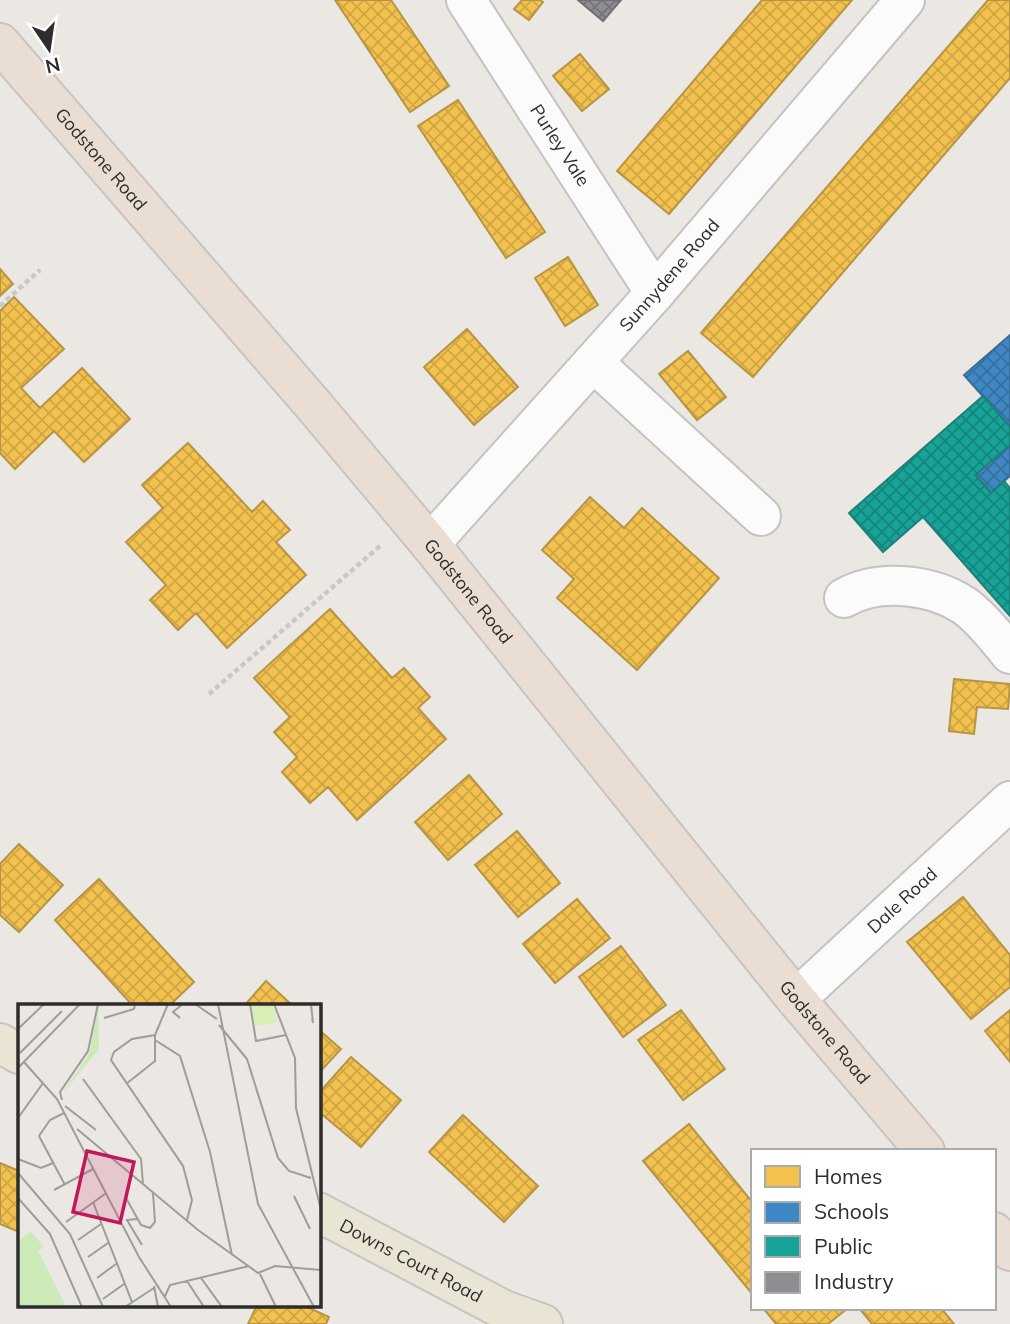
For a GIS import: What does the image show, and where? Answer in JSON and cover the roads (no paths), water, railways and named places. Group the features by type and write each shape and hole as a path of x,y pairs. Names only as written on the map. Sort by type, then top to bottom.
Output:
{"highway":[{"name":"Godstone Road","path":"0,43 430,544 796,999 923,1149"},
{"path":"996,1234 1010,1251"}],"main road":[{"path":"0,1043 18,1053"},
{"name":"Downs Court Road","path":"320,1213 504,1310 544,1324"}],"street":[{"name":"Purley Vale","path":"466,0 655,292"},
{"name":"Sunnydene Road","path":"430,544 655,292 905,0"},
{"path":"593,362 761,516"},
{"path":"844,598 875,587 924,589 942,594 966,607 1010,654"},
{"name":"Dale Road","path":"796,999 1010,802"}]}
